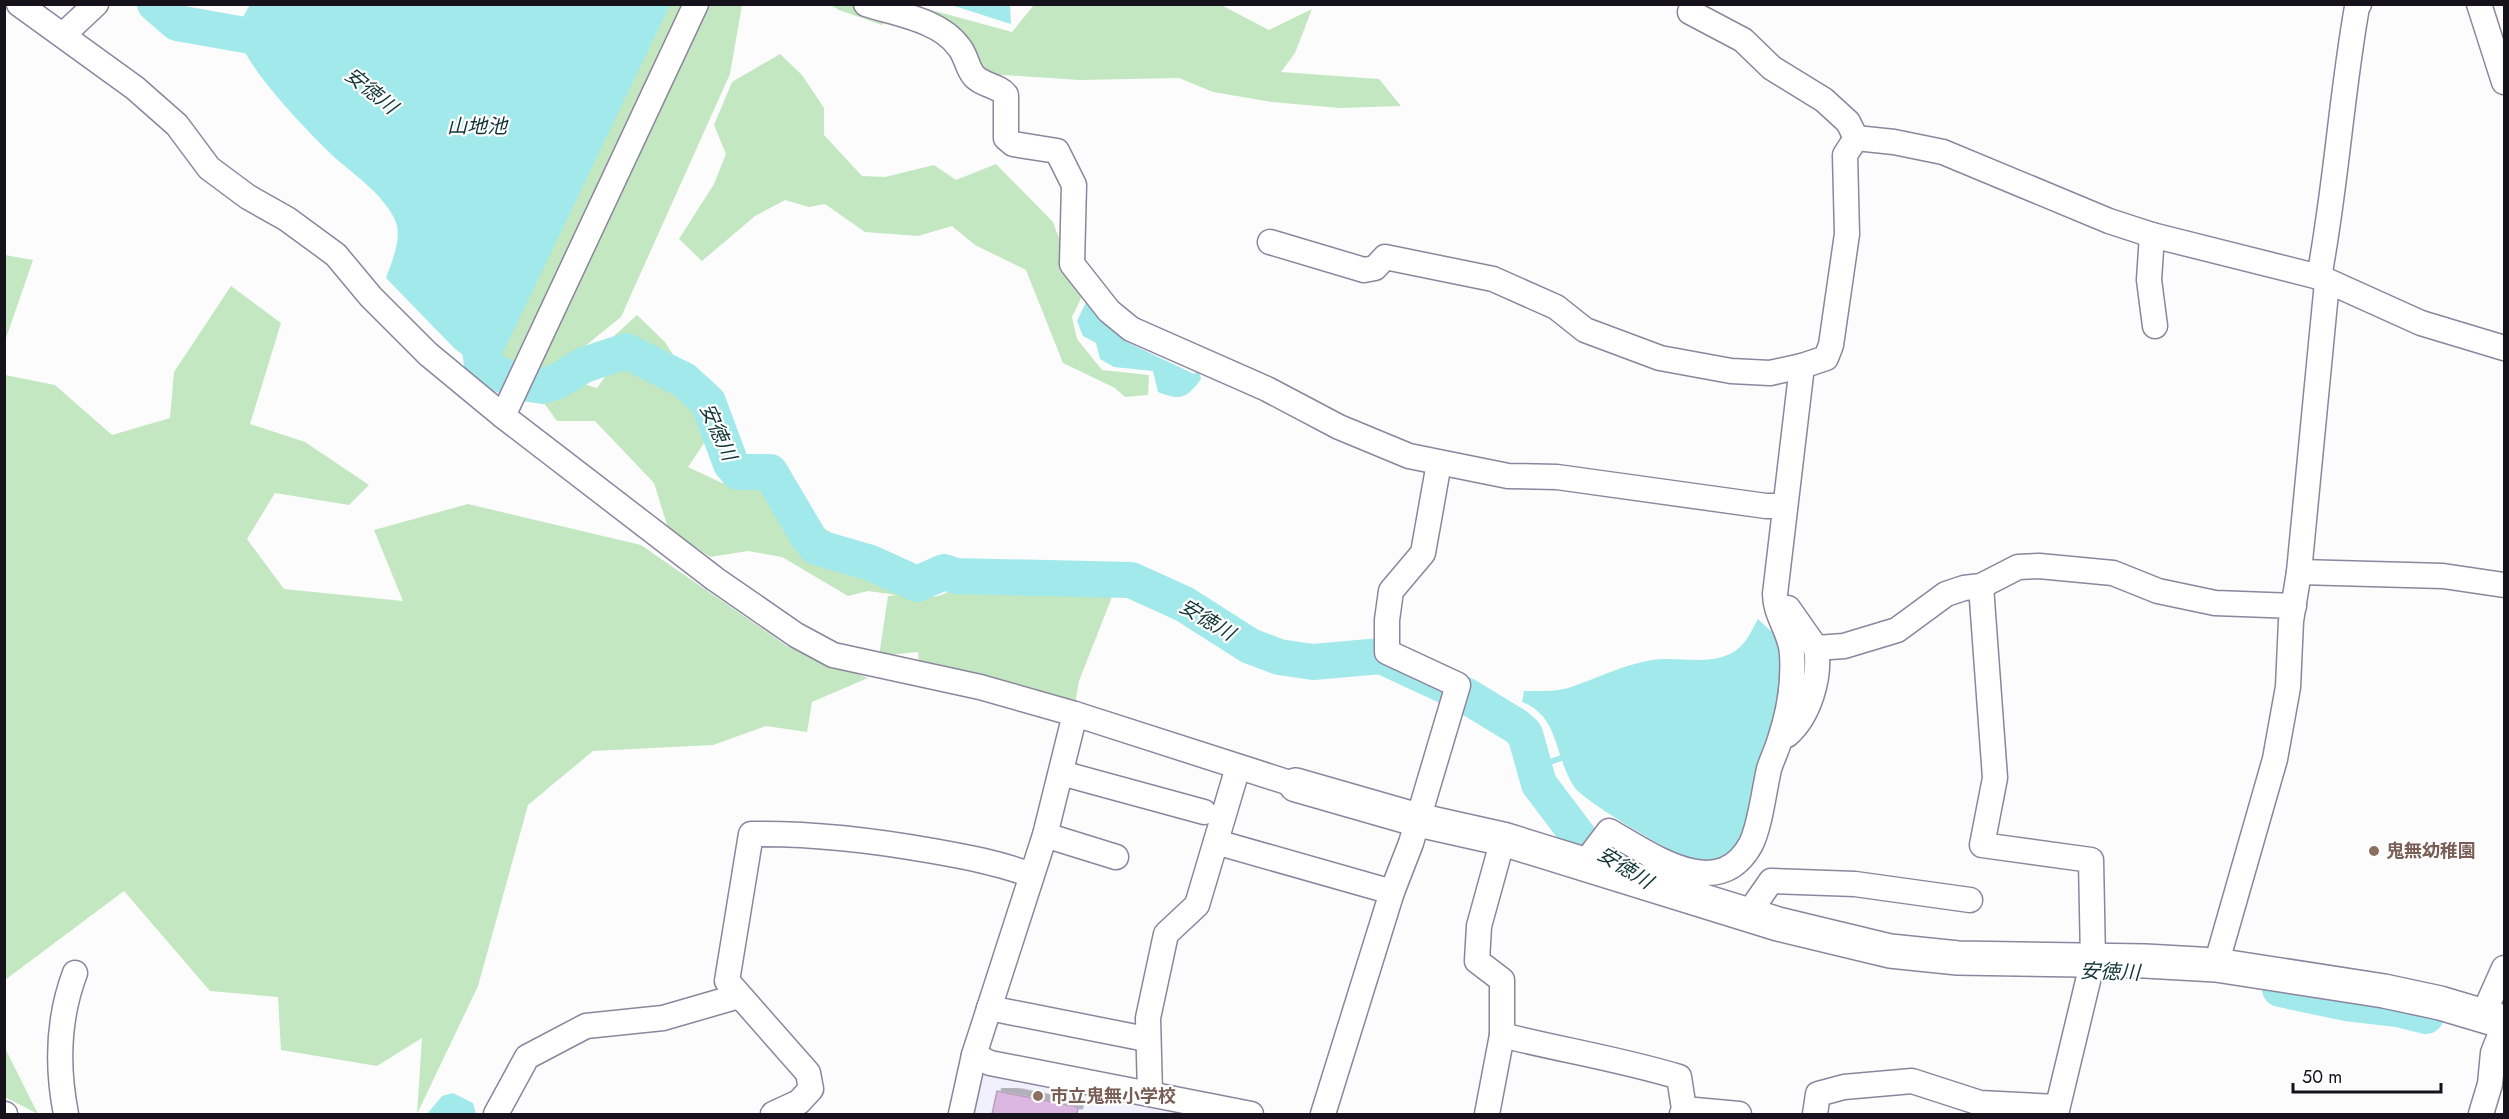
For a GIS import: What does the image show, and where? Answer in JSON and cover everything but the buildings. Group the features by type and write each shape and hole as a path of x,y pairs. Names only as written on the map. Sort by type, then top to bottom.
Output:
{"street":[{"path":"19,4 135,88 177,125 209,168 248,197 287,219 336,255 371,297 428,354 503,416 757,610 833,655 980,687 1075,714 1296,785 1418,820 1503,839 1748,914 1890,951 1958,958 2216,965 2307,981 2385,991 2497,1021"},
{"path":"63,34 96,4"},
{"path":"503,416 696,4"},
{"path":"866,4 929,25 944,33 959,46 973,75 983,83 1001,89 1006,95 1006,138 1013,144 1057,152 1074,184 1072,264 1109,311 1131,328 1267,389 1339,427 1409,456 1508,476 1557,477 1766,506 1785,506"},
{"path":"2479,4 2505,82"},
{"path":"2216,965 2275,759 2288,687 2323,280 2346,67 2357,5"},
{"path":"1690,12 1743,40 1772,68 1824,100 1848,122 1856,138"},
{"path":"1856,138 1894,142 1943,152 2030,191 2152,235 2323,280 2350,289 2421,323 2505,348"},
{"path":"1269,242 1364,270 1375,268 1385,256 1493,279 1556,307 1585,330 1660,358 1731,370 1770,373 1826,358 1831,345 1847,234 1845,155 1856,138"},
{"path":"2152,235 2149,280 2155,326"},
{"path":"1584,864 1609,831 1664,862 1696,873 1721,872 1735,866 1751,843 1772,759 1780,741 1792,688 1792,652 1788,630 1775,607 1775,594 1802,366"},
{"path":"1323,1114 1392,892 1418,820 1458,685 1387,652 1387,620 1392,591 1423,553 1439,463"},
{"path":"1816,648 1844,646 1898,630 1947,594 1964,588 1981,586 2018,567 2039,566 2113,573 2158,591 2215,603 2294,606"},
{"path":"2299,572 2443,576 2505,585"},
{"path":"1815,1114 1818,1094 1844,1087 1912,1081 1980,1103 2056,1111 2093,960 2091,860 1982,845 1995,778 1981,586"},
{"path":"1775,594 1781,598 1816,648 1815,680 1810,699 1791,731 1780,741"},
{"path":"961,1114 974,1055 1045,835 1075,714"},
{"path":"1150,1094 1148,1018 1166,934 1197,905 1238,767"},
{"path":"1061,773 1204,812"},
{"path":"773,1114 799,1102 811,1089 808,1073 727,981 751,834 799,833 868,839 1000,863 1031,875"},
{"path":"1045,835 1116,857"},
{"path":"1487,1114 1502,1035 1503,980 1477,961 1479,926 1503,839"},
{"path":"1216,842 1392,892"},
{"path":"1748,914 1771,881 1855,884 1970,900"},
{"path":"2481,1114 2490,1084 2505,968"},
{"path":"66,1114 61,1090 59,1056 67,995 75,974"},
{"path":"496,1114 527,1057 586,1026 663,1018 739,996"},
{"path":"989,1008 1141,1038"},
{"path":"1502,1035 1556,1049 1629,1062 1679,1077 1683,1112 1739,1114"},
{"path":"974,1055 990,1063 1251,1114"}],"shaded area":[{"name":"市立鬼無小学校","path":"987,1072 1197,1114 966,1114 974,1078"}],"green space":[{"path":"668,5 742,5 730,74 621,317 527,393 485,372"},
{"path":"831,5 913,5 1012,32 1034,5 1221,5 1269,30 1312,9 1295,53 1281,72 1379,79 1401,106 1340,108 1272,102 1213,92 1179,78 1080,80 987,74 898,7 882,25"},
{"path":"780,54 802,75 824,108 824,135 862,176 885,177 934,165 956,180 996,164 1053,222 1070,268 1085,290 1072,317 1077,339 1102,370 1149,375 1148,395 1125,397 1115,388 1063,363 1026,270 975,245 952,226 918,236 865,232 825,204 809,207 785,200 755,216 702,261 679,239 714,184 726,154 714,125 732,82"},
{"path":"4,255 33,260 5,341"},
{"path":"231,286 281,323 250,424 305,442 369,485 349,505 275,493 247,539 284,589 403,601 374,530 468,504 641,545 787,646 868,678 812,702 807,732 766,726 713,745 593,751 528,805 478,986 417,1114 422,1038 377,1066 281,1050 278,997 210,991 124,891 5,980 5,375 55,385 112,435 170,418 174,372"},
{"path":"637,315 665,342 699,396 704,443 688,467 722,483 779,474 803,509 819,525 850,542 948,580 941,593 900,596 940,595 953,587 958,580 1117,584 1079,681 1075,704 919,666 918,652 879,656 888,596 897,595 868,591 848,596 782,557 748,551 710,557 668,528 654,483 595,421 557,421 538,395 574,381 597,388 609,371 601,348"},
{"path":"5,1048 38,1114 5,1097"}],"water":[{"name":"山地池","path":"250,5 670,5 498,363 485,371 455,349 386,278 397,241 395,220 375,192 331,154 294,116 254,66 240,39 242,21"},
{"path":"951,5 1010,5 1011,24"},
{"path":"1086,302 1093,305 1111,330 1129,343 1194,374 1199,369 1201,379 1187,394 1172,397 1158,392 1153,371 1114,367 1100,359 1096,343 1083,336 1077,321"},
{"path":"1758,619 1774,634 1781,657 1781,686 1743,843 1719,859 1696,859 1675,852 1627,825 1582,795 1568,776 1550,727 1534,708 1522,702 1524,691 1568,688 1651,660 1705,660 1722,657 1740,648"},
{"path":"453,1093 473,1103 476,1114 427,1114 442,1096"}],"waterway":[{"name":"安徳川","path":"155,4 177,23 290,43"},
{"name":"安徳川","path":"477,325 482,365 516,382 543,386 558,381 584,365 626,351 684,380 708,402 731,464 738,472 770,472 816,547 871,563 917,584 944,572 956,576 1131,580 1184,604 1250,646 1279,657 1313,662 1381,656 1465,695 1516,726 1525,734 1539,784 1582,841 1627,869"},
{"path":"1533,768 1561,758"},
{"name":"安徳川","path":"2280,989 2426,1016"}],"place":[{"name":"鬼無幼稚園","path":"2374,851"},
{"name":"市立鬼無小学校","path":"1038,1096"}]}
